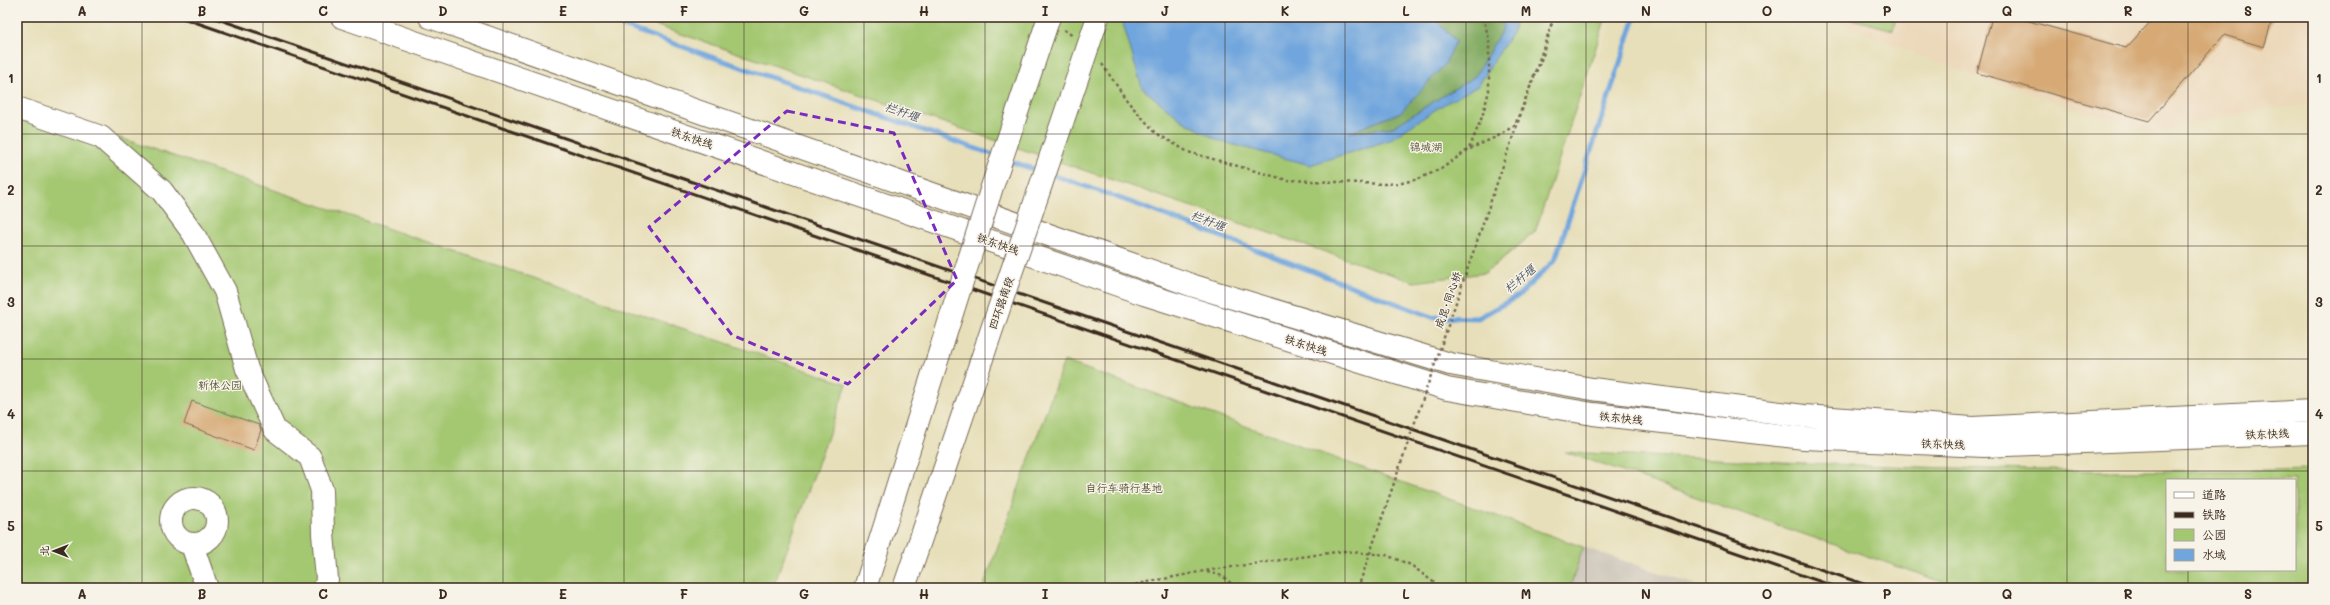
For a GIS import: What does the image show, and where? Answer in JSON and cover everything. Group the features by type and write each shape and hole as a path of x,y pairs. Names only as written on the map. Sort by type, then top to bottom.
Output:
{"main road":[{"name":"铁东快线","path":"342,17 1144,294 1447,390 1593,414 1804,438 1984,446 2313,433"},
{"name":"铁东快线","path":"430,17 1194,286 1450,364 1592,388 1804,416 1972,428 2313,411"},
{"name":"四环路南段","path":"904,588 1098,17"},
{"path":"865,588 992,187 1056,23"},
{"path":"17,108 101,137 162,191 193,233 225,290 247,369 275,430 310,457 322,490 323,534 327,579 324,588"},
{"path":"192,545 207,588"}],"path":[{"path":"1469,149 1482,117 1489,91 1489,39 1483,17"},
{"path":"1098,57 1128,102 1156,133 1188,152 1287,180 1384,184 1402,183 1418,179 1441,169 1469,149 1500,135 1515,125 1545,50 1553,17"},
{"name":"成昆·同心桥","path":"1358,588 1553,17"},
{"path":"1056,23 1076,38"},
{"path":"1118,588 1204,571 1342,551 1386,555 1411,565 1441,588"},
{"path":"1204,571 1223,576 1236,588"}],"highlighted area":[{"path":"787,111 894,133 957,280 848,384 732,335 649,227"}],"shaded area":[{"path":"1825,17 2313,17 2313,104 2262,109 2154,133 1962,72"},
{"path":"1583,547 1704,588 1570,588"}],"green space":[{"name":"锦城湖","path":"631,17 1606,17 1535,232 1485,273 1414,282"},
{"path":"1433,17 1502,17 1503,28 1475,76 1393,127 1346,133 1401,112 1456,41"},
{"path":"1844,17 1896,17 1893,30"},
{"name":"新体公园","path":"17,103 847,384 773,588 17,588"},
{"name":"自行车骑行基地","path":"1064,361 1583,547 1570,588 983,588"},
{"path":"1565,452 1939,468 2126,471 2313,469 2313,588 1960,588"}],"water":[{"name":"锦城湖","path":"1121,17 1433,17 1456,41 1445,64 1401,112 1349,133 1393,127 1475,76 1503,28 1502,17 1513,17 1515,28 1478,86 1441,106 1390,140 1310,165 1219,141 1183,121 1142,88"}],"building":[{"path":"1992,17 2014,17 2126,48 2155,17 2273,17 2264,47 2224,35 2149,121 1977,73"},
{"path":"192,401 259,425 261,430 254,450 184,424"}],"waterway":[{"name":"栏杆堰","path":"597,17 997,156"},
{"name":"栏杆堰","path":"1050,174 1133,203 1432,317 1478,318 1518,296 1555,260 1635,17"},
{"name":"栏杆堰","path":"1006,160 1040,171"}],"railway":[{"path":"180,17 1839,588"},
{"path":"212,17 1875,588"}]}
